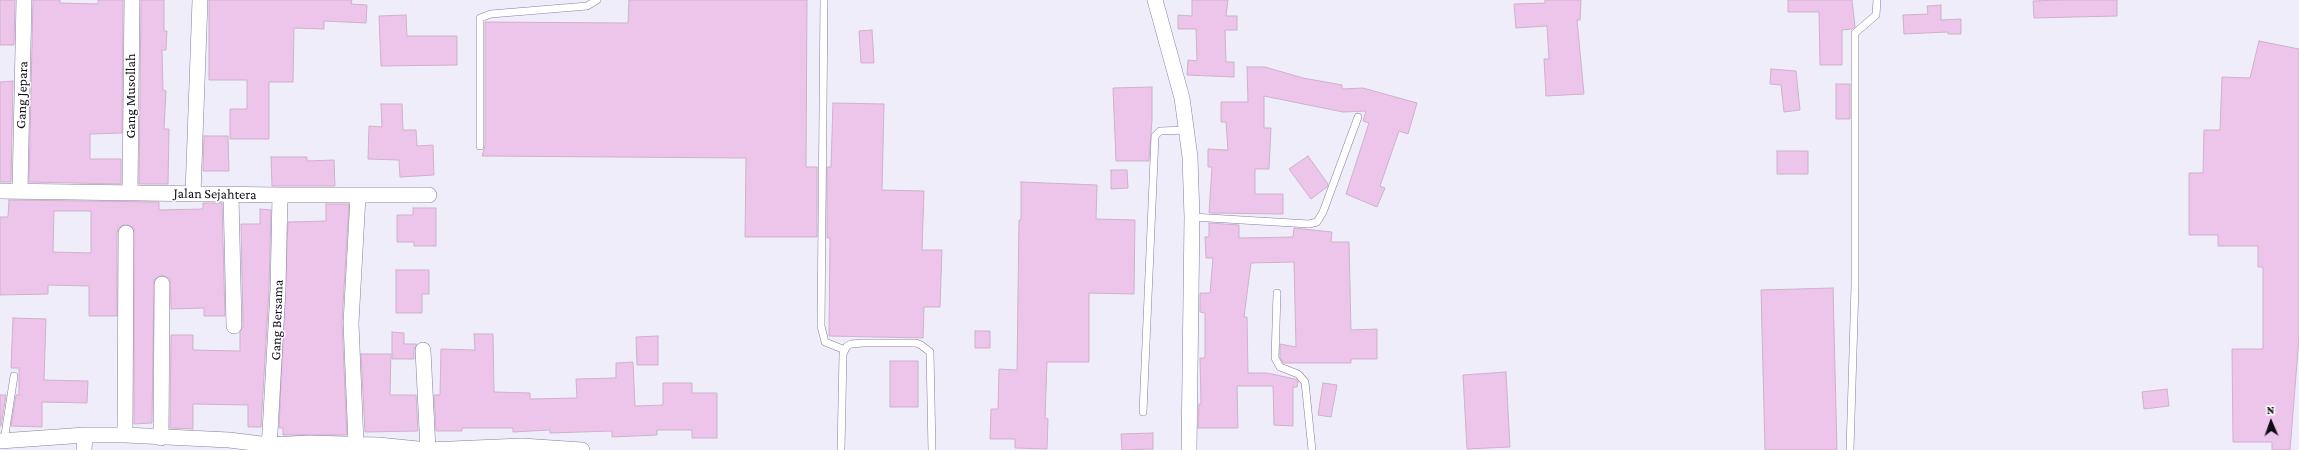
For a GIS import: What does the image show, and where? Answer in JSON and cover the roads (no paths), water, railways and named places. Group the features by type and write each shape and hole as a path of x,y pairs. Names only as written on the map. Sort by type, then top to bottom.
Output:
{"street":[{"name":"Gang Jepara","path":"20,190 24,0"},
{"name":"Gang Musollah","path":"130,192 132,0"},
{"path":"194,194 200,0"},
{"path":"1155,0 1182,98 1188,130 1192,217 1190,450"},
{"name":"Jalan Sejahtera","path":"0,191 20,190 231,195 429,195"},
{"path":"231,195 234,326"},
{"name":"Gang Bersama","path":"269,447 278,290 280,195"},
{"path":"356,444 351,323 358,196"},
{"path":"125,435 126,233"},
{"path":"161,438 162,284"},
{"path":"423,350 428,450"},
{"path":"84,450 85,435"},
{"path":"2,441 85,435 125,435 161,438 193,444 269,447 356,444 428,450 522,448 582,450"}],"lane":[{"path":"480,146 478,20 491,14 587,6 597,0"},
{"path":"824,0 821,326 825,342 845,350"},
{"path":"1850,450 1855,286 1855,33 1876,15 1878,0"},
{"path":"1192,217 1308,224 1317,222 1323,212 1358,117"},
{"path":"1143,412 1155,136 1160,130 1188,130"},
{"path":"1278,293 1275,358 1280,366 1298,374 1305,382 1312,450"},
{"path":"841,450 845,350 851,344 863,343 916,343 926,348 931,356 932,450"},
{"path":"2,441 14,376"}]}
